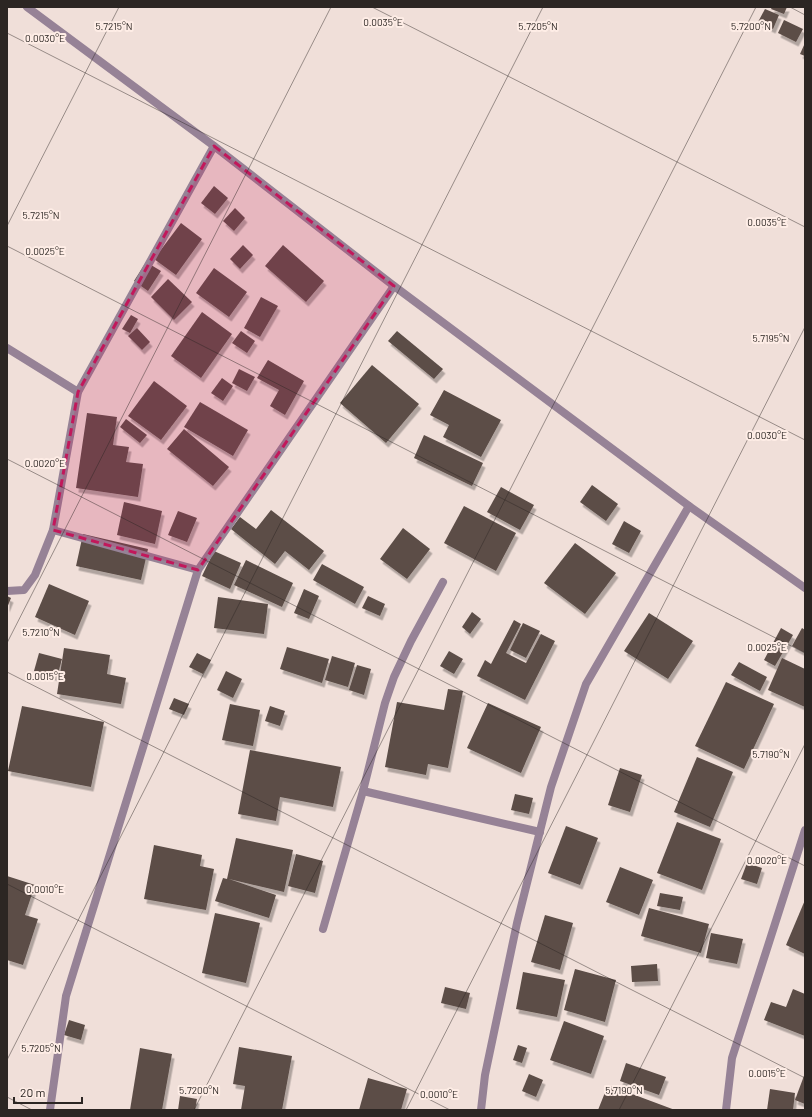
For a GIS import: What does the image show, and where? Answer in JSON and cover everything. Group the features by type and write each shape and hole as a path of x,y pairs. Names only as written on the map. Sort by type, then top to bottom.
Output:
{"street":[{"path":"27,7 214,146 394,286 689,506 805,588"},
{"path":"7,591 24,590 35,575 53,530 78,392 214,146"},
{"path":"50,1110 66,996 198,570 394,286"},
{"path":"7,348 78,392"},
{"path":"481,1110 485,1074 517,922 551,787 586,684 689,506"},
{"path":"53,530 198,570"},
{"path":"323,929 363,791 385,703 394,677 411,641 443,582"},
{"path":"363,791 540,832"},
{"path":"726,1110 732,1058 805,830"}],"highlighted area":[{"path":"214,146 394,286 198,570 53,530 78,392"}],"building":[{"path":"772,7 787,7 784,14 771,9"},
{"path":"765,9 779,15 773,29 758,22"},
{"path":"784,20 803,29 796,42 778,33"},
{"path":"805,43 805,56 800,54"},
{"path":"214,186 228,198 215,214 201,203"},
{"path":"235,208 245,218 234,231 223,221"},
{"path":"181,223 202,239 176,275 154,259"},
{"path":"243,245 253,255 240,269 230,259"},
{"path":"283,245 324,281 306,302 265,266"},
{"path":"146,262 161,271 148,291 134,281"},
{"path":"214,268 247,292 229,317 196,293"},
{"path":"168,279 192,302 174,320 151,297"},
{"path":"261,297 278,306 260,337 244,328"},
{"path":"202,312 232,334 201,378 171,356"},
{"path":"131,315 138,319 130,333 122,329"},
{"path":"137,328 150,342 142,350 128,336"},
{"path":"241,331 255,341 247,353 232,343"},
{"path":"397,331 443,369 434,379 388,341"},
{"path":"268,360 304,381 285,415 270,406 279,390 257,378"},
{"path":"372,365 419,404 386,443 340,403"},
{"path":"239,369 255,377 247,391 232,383"},
{"path":"222,378 233,386 223,401 211,393"},
{"path":"154,381 187,406 161,440 128,416"},
{"path":"444,390 501,420 481,457 443,437 449,425 430,415"},
{"path":"200,402 248,430 233,456 184,427"},
{"path":"87,413 117,417 113,445 129,447 126,462 143,464 138,497 76,488"},
{"path":"126,419 147,435 140,443 120,427"},
{"path":"184,429 229,467 213,486 167,449"},
{"path":"424,435 483,463 472,486 414,458"},
{"path":"592,485 618,504 606,521 580,502"},
{"path":"501,487 534,505 520,530 487,512"},
{"path":"124,502 162,511 155,544 117,535"},
{"path":"464,506 516,533 496,571 444,543"},
{"path":"271,510 324,551 309,570 285,551 275,564 231,529 240,517 256,529"},
{"path":"178,511 197,518 187,542 168,535"},
{"path":"624,521 641,531 629,553 612,544"},
{"path":"403,528 430,549 407,579 380,559"},
{"path":"83,534 148,549 141,580 76,566"},
{"path":"575,543 616,573 585,614 544,583"},
{"path":"214,551 241,563 230,589 202,576"},
{"path":"246,560 293,583 282,607 234,585"},
{"path":"322,564 364,587 355,604 313,580"},
{"path":"49,584 89,601 75,635 35,617"},
{"path":"304,589 319,596 309,619 294,613"},
{"path":"7,596 11,598 7,608"},
{"path":"368,596 385,604 380,616 362,608"},
{"path":"218,597 268,604 264,634 214,628"},
{"path":"472,612 481,619 470,634 462,627"},
{"path":"649,613 693,641 668,679 624,651"},
{"path":"514,620 521,624 506,653 526,663 541,634 555,641 525,700 477,676 485,660 491,664"},
{"path":"523,623 540,631 526,658 510,650"},
{"path":"781,628 793,635 775,666 764,660"},
{"path":"802,628 805,630 805,653 792,646"},
{"path":"287,647 329,659 322,683 280,669"},
{"path":"64,648 110,655 107,674 126,678 121,704 57,694"},
{"path":"449,651 463,659 454,674 440,666"},
{"path":"39,653 62,659 57,677 34,671"},
{"path":"197,653 211,660 203,674 189,667"},
{"path":"332,656 355,663 348,687 325,680"},
{"path":"782,658 805,669 805,707 768,690"},
{"path":"739,662 767,677 760,691 731,675"},
{"path":"357,665 371,669 364,695 349,690"},
{"path":"226,671 242,679 233,698 217,690"},
{"path":"726,682 774,704 744,769 695,746"},
{"path":"448,689 463,691 448,768 428,764 426,775 385,767 397,702 444,710"},
{"path":"174,698 189,704 184,715 169,709"},
{"path":"488,703 541,727 521,773 467,748"},
{"path":"230,704 260,710 253,746 222,740"},
{"path":"22,706 104,722 91,787 8,771"},
{"path":"270,706 285,711 280,726 265,721"},
{"path":"250,750 341,767 333,807 280,797 276,821 238,814"},
{"path":"697,757 733,772 710,827 674,812"},
{"path":"620,768 642,775 630,812 608,805"},
{"path":"515,794 533,798 529,814 511,810"},
{"path":"677,822 721,839 702,890 657,873"},
{"path":"566,826 598,838 580,885 548,873"},
{"path":"236,838 293,850 284,892 229,879 276,895 269,918 215,901 223,878 227,879"},
{"path":"154,845 202,855 200,866 214,869 206,910 144,899"},
{"path":"296,854 323,861 315,893 288,886"},
{"path":"747,863 762,868 757,884 741,879"},
{"path":"620,867 653,880 639,915 606,902"},
{"path":"7,876 35,885 25,915 38,919 23,965 7,960"},
{"path":"660,893 683,897 680,910 657,906"},
{"path":"805,900 805,954 786,945"},
{"path":"649,908 709,924 701,953 641,936"},
{"path":"215,913 260,923 246,983 202,973"},
{"path":"545,915 573,923 560,970 531,962"},
{"path":"711,933 743,939 737,964 706,958"},
{"path":"657,964 658,981 632,982 631,966"},
{"path":"575,969 616,980 605,1022 564,1010"},
{"path":"523,972 565,980 557,1017 516,1009"},
{"path":"445,987 470,993 466,1009 441,1003"},
{"path":"793,989 805,994 805,1036 764,1020 771,1002 786,1007"},
{"path":"69,1020 85,1025 81,1040 64,1035"},
{"path":"564,1021 604,1036 591,1074 550,1060"},
{"path":"518,1045 527,1048 522,1063 513,1060"},
{"path":"239,1047 292,1056 282,1110 241,1110 245,1086 233,1084"},
{"path":"140,1048 172,1054 162,1110 130,1110"},
{"path":"626,1063 666,1077 659,1095 620,1081"},
{"path":"805,1073 805,1104 795,1100"},
{"path":"529,1074 543,1080 536,1097 522,1091"},
{"path":"368,1078 407,1089 401,1110 359,1110"},
{"path":"608,1085 675,1110 598,1110"},
{"path":"770,1089 795,1093 793,1110 767,1110"},
{"path":"180,1096 197,1099 195,1110 178,1110"}]}
